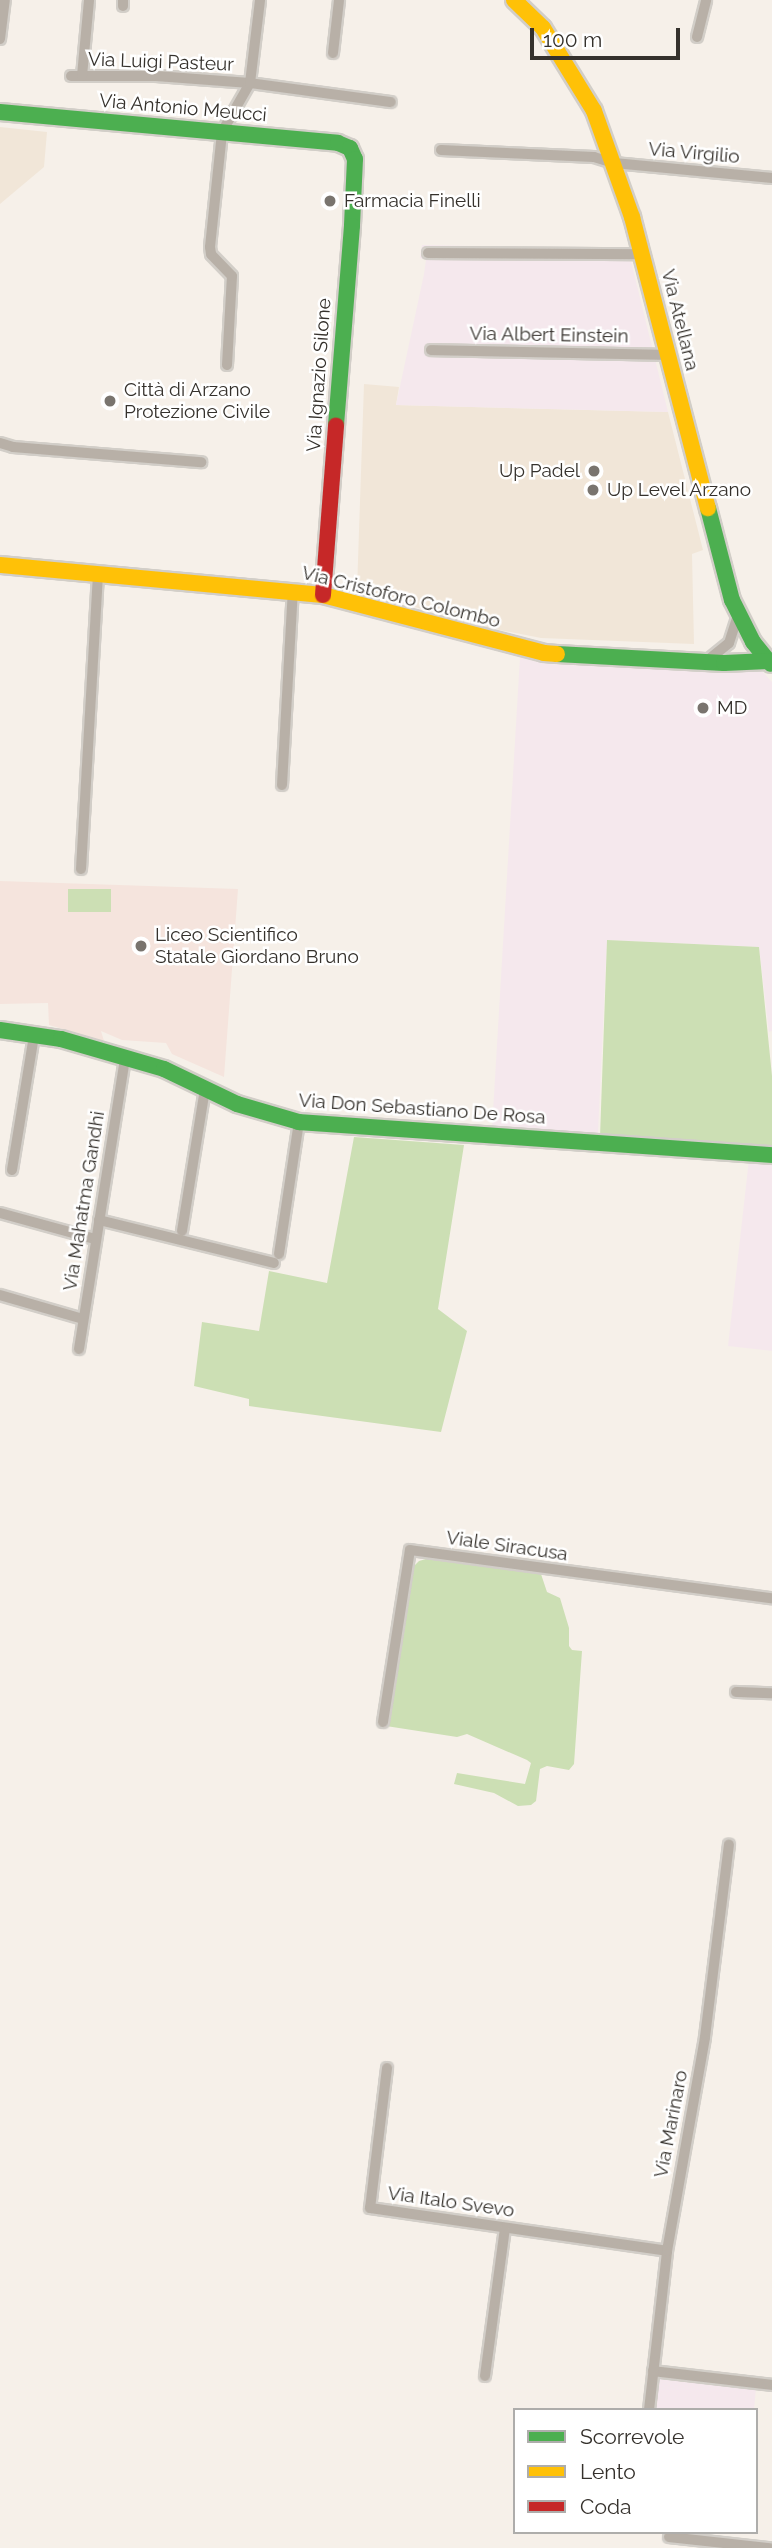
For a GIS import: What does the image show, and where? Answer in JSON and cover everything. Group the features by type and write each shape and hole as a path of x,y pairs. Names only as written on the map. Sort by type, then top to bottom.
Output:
{"street":[{"path":"0,39 5,0"},
{"name":"Via Luigi Pasteur","path":"89,0 76,76 156,76 250,83 391,102"},
{"name":"Via Luigi Pasteur","path":"222,132 250,83 260,0"},
{"path":"332,53 339,0"},
{"name":"Via Atellana","path":"514,0 542,27 594,111 614,163 642,254 666,355 738,616 770,663"},
{"path":"697,37 706,0"},
{"name":"Via Antonio Meucci","path":"0,112 338,142 350,148 355,159"},
{"path":"222,132 210,247 211,254 232,276 227,365"},
{"name":"Via Virgilio","path":"441,150 594,157 614,163 772,178"},
{"name":"Via Ignazio Silone","path":"323,595 355,159"},
{"path":"428,253 642,254"},
{"name":"Via Albert Einstein","path":"431,350 666,355"},
{"path":"0,443 13,447 201,462"},
{"name":"Via Cristoforo Colombo","path":"0,565 99,572 323,595 544,653 623,659 770,663"},
{"path":"81,869 99,572"},
{"path":"282,785 293,591"},
{"path":"708,660 729,643 738,616"},
{"name":"Via Don Sebastiano De Rosa","path":"0,1030 61,1039 175,1073 261,1113 299,1122 772,1155"},
{"path":"12,1170 34,1035"},
{"name":"Via Mahatma Gandhi","path":"79,1349 125,1058"},
{"path":"182,1231 205,1089"},
{"path":"99,1220 276,1259 299,1122"},
{"path":"0,1213 95,1239"},
{"path":"0,1295 83,1319"},
{"name":"Viale Siracusa","path":"383,1722 410,1550 772,1598"},
{"path":"736,1692 772,1693"},
{"name":"Via Marinaro","path":"649,2408 667,2251 705,2037 729,1844"},
{"name":"Via Italo Svevo","path":"387,2068 369,2207 667,2251"},
{"path":"485,2375 505,2228"},
{"path":"653,2371 772,2385"},
{"path":"667,2535 676,2548"},
{"path":"667,2535 769,2548"}],"shaded area":[{"path":"0,127 47,132 44,167 0,204"},
{"path":"422,245 628,249 668,412 396,405 424,274 426,260 420,258"},
{"path":"364,384 399,387 396,405 668,412 703,550 692,554 694,644 541,638 480,626 357,590"},
{"path":"520,657 546,664 697,671 750,665 761,670 772,682 772,1031 769,1032 759,947 607,940 598,1133 492,1129"},
{"name":"Liceo Scientifico Statale Giordano Bruno","path":"0,881 238,889 224,1077 172,1054 166,1043 122,1040 101,1031 104,1041 49,1025 48,1003 0,1004"},
{"path":"749,1159 772,1161 772,1351 728,1346"},
{"path":"662,2378 756,2388 754,2408 652,2408 655,2383"}],"green space":[{"path":"68,889 111,889 111,912 68,912"},
{"path":"607,940 759,947 772,1076 772,1150 686,1140 600,1137"},
{"path":"354,1137 464,1145 438,1309 467,1331 441,1432 249,1406 249,1399 194,1386 202,1322 259,1331 269,1271 327,1283"},
{"path":"433,1557 541,1574 547,1592 560,1598 569,1628 569,1646 572,1650 582,1651 574,1764 569,1770 547,1766 540,1769 536,1801 531,1805 518,1806 494,1793 454,1784 457,1773 525,1784 531,1763 527,1760 467,1734 457,1737 386,1726 411,1569 419,1561"}],"traffic: fast":[{"path":"0,112 338,143 350,148 355,159 352,226 336,425"},
{"path":"708,508 732,600 753,642 771,664"},
{"path":"557,654 724,663 768,661"},
{"path":"0,1030 61,1039 164,1069 237,1104 299,1122 772,1155"}],"traffic: slow":[{"path":"514,0 543,28 594,111 632,217 708,508"},
{"path":"0,565 323,595 544,653 557,654"}],"traffic: jam":[{"path":"323,595 336,425"}],"place":[{"name":"Farmacia Finelli","path":"330,201"},
{"name":"Città di Arzano Protezione Civile","path":"110,401"},
{"name":"Up Padel","path":"594,471"},
{"name":"Up Level Arzano","path":"593,490"},
{"name":"MD","path":"703,708"},
{"name":"Liceo Scientifico Statale Giordano Bruno","path":"141,946"}]}
